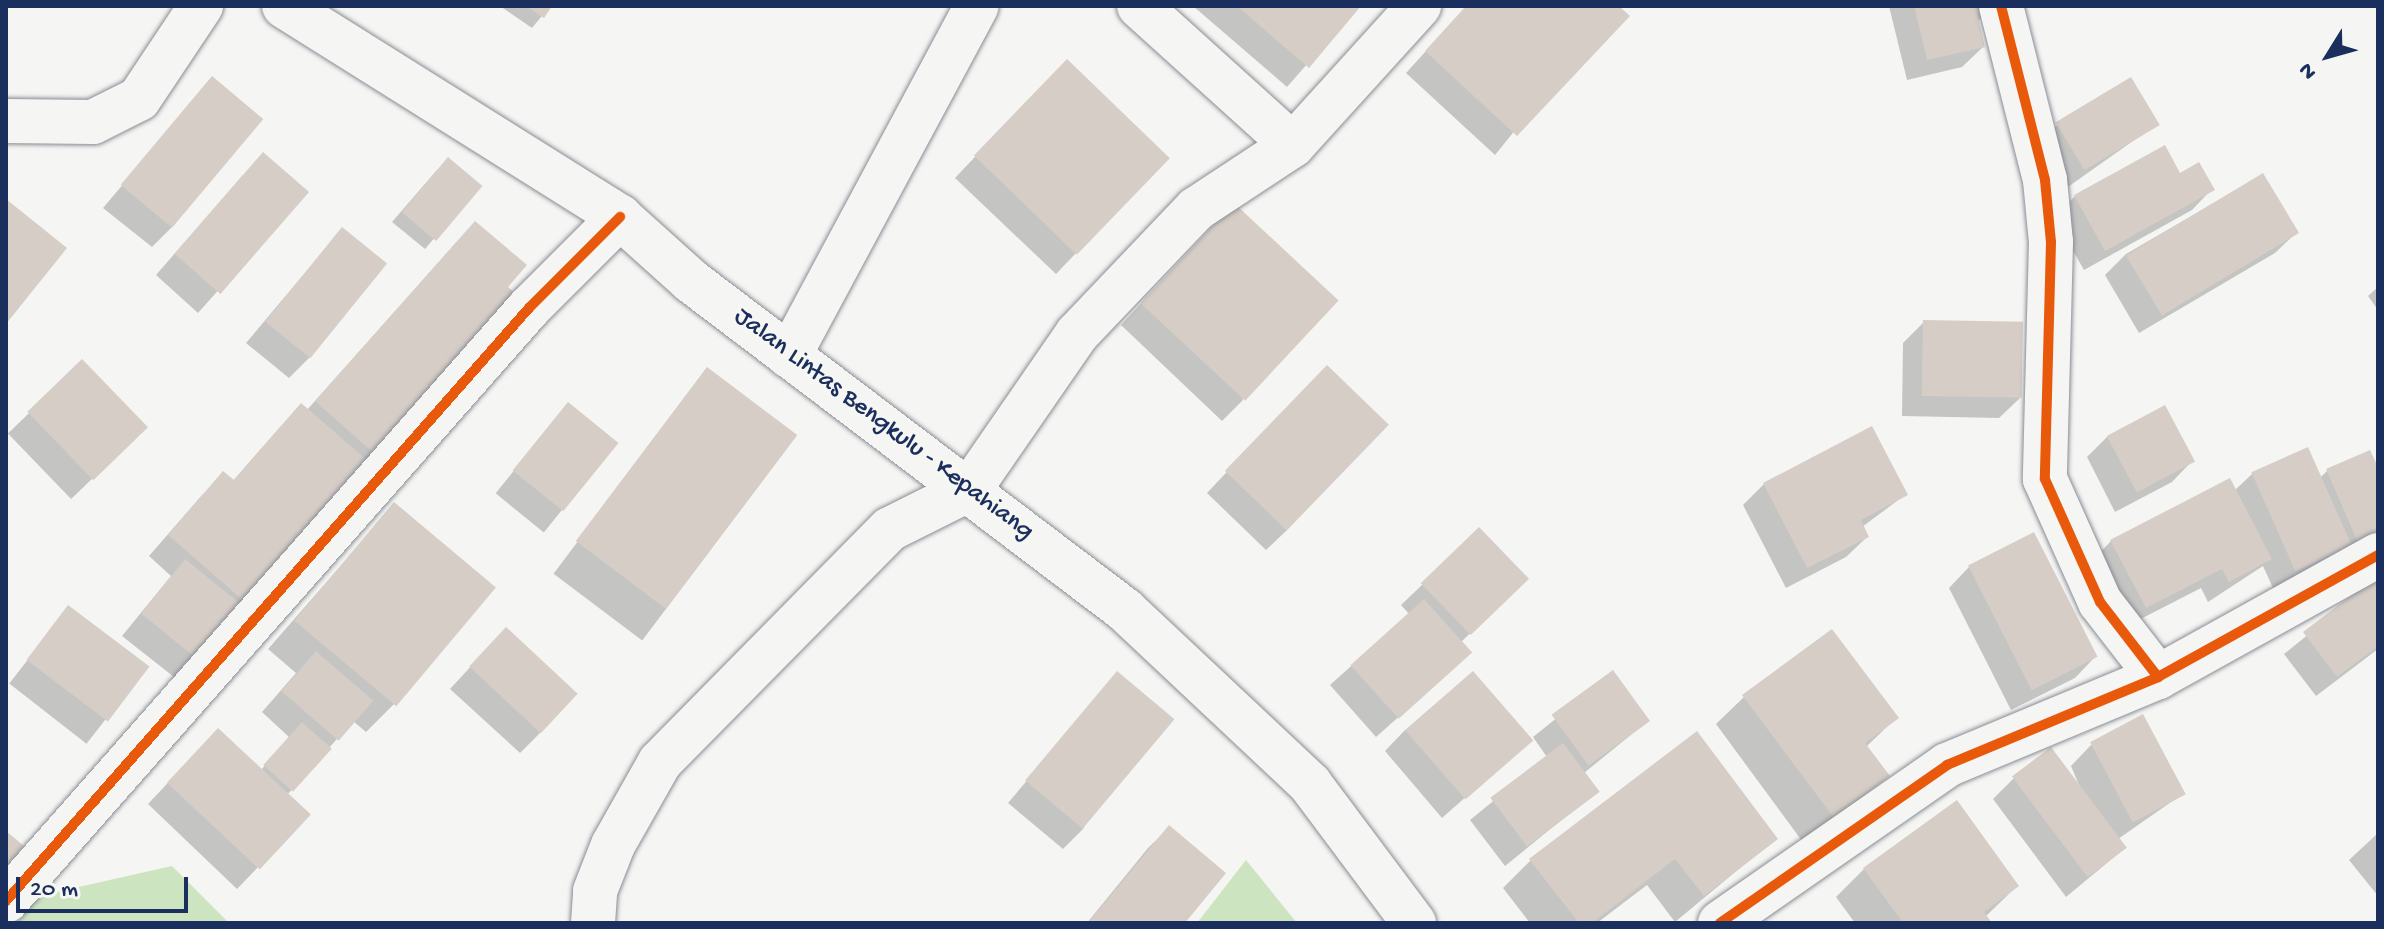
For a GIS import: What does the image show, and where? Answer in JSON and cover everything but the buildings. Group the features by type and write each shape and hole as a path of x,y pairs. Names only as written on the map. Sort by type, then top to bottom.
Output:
{"main road":[{"path":"6,121 93,122 139,99 201,6"},
{"name":"Jalan Lintas Bengkulu - Kepahiang","path":"284,6 620,217 789,356 970,489 1125,610 1245,718 1310,784 1414,923"},
{"path":"789,356 977,6"},
{"path":"1139,6 1293,145"},
{"path":"593,923 595,891 613,845 660,762 890,529 970,489 1077,334 1196,209 1293,145 1419,6"},
{"path":"2001,6 2049,226 2045,479 2100,602 2158,677"},
{"path":"6,901 529,308 620,217"},
{"path":"1720,923 1947,765 2158,677 2378,555"}],"green space":[{"path":"1246,860 1297,923 1197,923"},
{"path":"172,866 229,923 6,923 12,902"}],"cycle path":[{"path":"2001,6 2045,180 2051,242 2045,479 2100,602 2158,677"},
{"path":"6,901 529,308 620,217"},
{"path":"1720,923 1947,765 2158,677 2378,555"}]}
